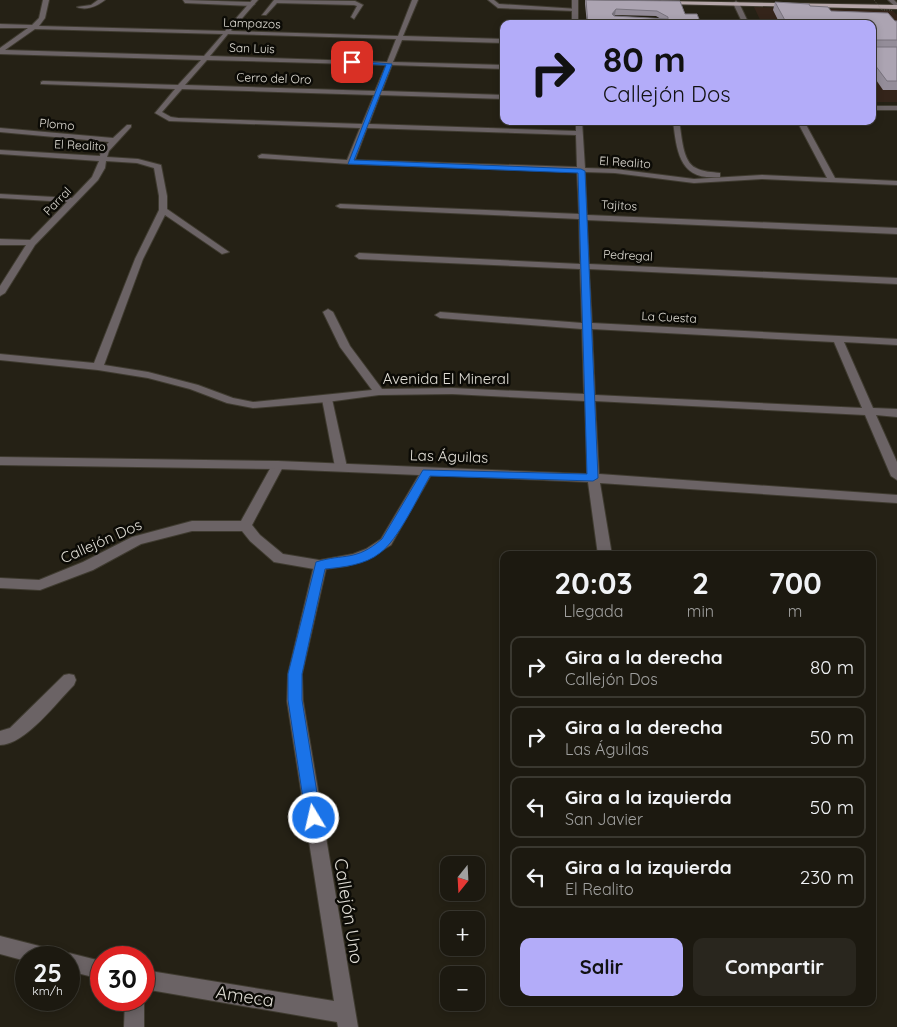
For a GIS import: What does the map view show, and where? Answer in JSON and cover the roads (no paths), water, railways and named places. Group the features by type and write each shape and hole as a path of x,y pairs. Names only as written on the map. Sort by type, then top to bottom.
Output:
{"main road":[{"path":"883,0 897,0"},
{"path":"657,1 896,9"}],"street":[{"path":"0,52 34,27 42,18 46,0"},
{"path":"80,7 92,6 102,0"},
{"path":"350,162 415,0"},
{"path":"491,0 498,6 575,9"},
{"path":"575,0 576,20"},
{"path":"891,0 896,9"},
{"path":"185,1 253,2"},
{"path":"264,14 276,1 309,1 358,4 360,5 354,17"},
{"path":"253,2 158,113 161,116 178,120 580,133"},
{"path":"736,3 744,20"},
{"name":"Lampazos","path":"0,26 500,41"},
{"name":"San Luis","path":"0,52 500,67"},
{"name":"Cerro del Oro","path":"43,83 500,97"},
{"path":"876,108 897,108"},
{"path":"889,108 897,118"},
{"path":"580,125 593,478 604,551"},
{"path":"677,125 683,159 691,169 740,179"},
{"path":"802,125 832,179"},
{"name":"Parral","path":"0,293 32,243 95,178 101,168 105,150 128,126"},
{"name":"Plomo","path":"0,130 113,140"},
{"name":"El Realito","path":"0,152 138,161 158,167 164,196 163,210"},
{"name":"El Realito","path":"262,156 350,162 638,173 694,181 762,177 897,183"},
{"path":"0,196 72,200"},
{"name":"Tajitos","path":"340,206 897,231"},
{"path":"98,367 139,259 163,210 225,252"},
{"path":"0,242 32,243"},
{"name":"Pedregal","path":"359,256 897,281"},
{"path":"328,312 345,347 379,392"},
{"name":"La Cuesta","path":"440,314 587,326 897,342"},
{"path":"838,339 897,476"},
{"name":"Avenida El Mineral","path":"0,356 98,367 148,375 194,386 231,401 253,405 327,399 379,392 452,391 897,413"},
{"path":"327,399 341,467"},
{"name":"Las Águilas","path":"0,461 341,467 593,478 897,499"},
{"path":"278,465 245,526 255,538 279,558 320,566 345,563 376,551 386,542 427,472"},
{"name":"Callejón Dos","path":"0,583 40,585 88,566 137,540 192,526 245,526"},
{"name":"Callejón Uno","path":"320,566 295,674 295,700 347,1020"},
{"path":"0,738 6,738 16,733 69,680"},
{"path":"0,945 15,949"},
{"name":"Ameca","path":"155,981 347,1020"},
{"path":"134,1027 135,1011"}]}
